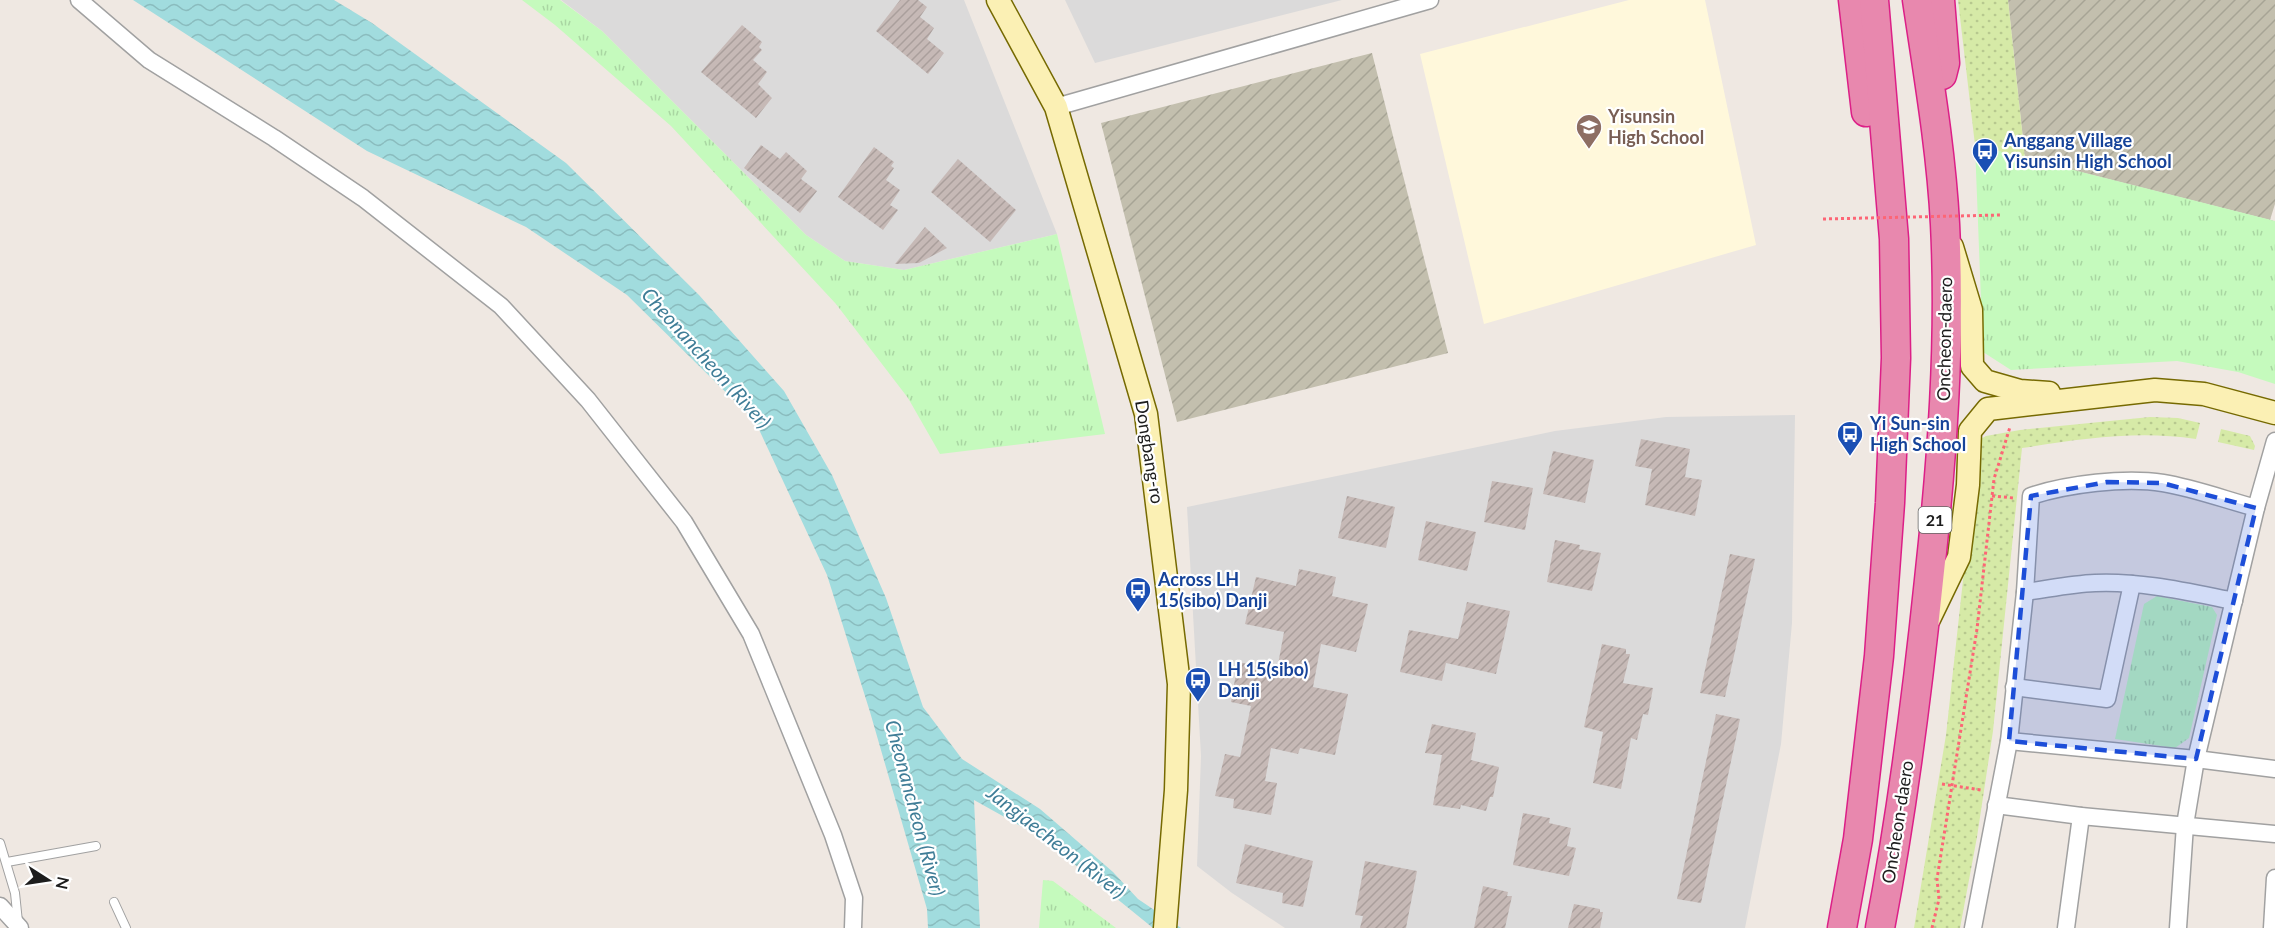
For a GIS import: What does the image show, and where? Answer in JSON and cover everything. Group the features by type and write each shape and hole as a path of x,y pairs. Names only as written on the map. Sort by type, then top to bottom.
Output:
{"highway":[{"path":"1853,0 1881,271 1896,358"},
{"name":"Oncheon-daero","path":"1842,928 1858,839 1879,656 1890,503 1896,358 1894,239 1874,0"},
{"name":"Oncheon-daero","path":"1883,920 1910,745 1924,630 1945,403 1947,298 1945,224 1933,109 1917,0"},
{"path":"1933,109 1945,63 1940,0"},
{"path":"1830,928 1850,885"}],"street":[{"path":"79,0 149,60 274,138 363,198 482,291 501,306 588,400 684,522 751,634 833,835 854,898 853,928"},
{"name":"Dongbang-ro","path":"998,0 1056,107 1146,414 1179,684 1176,790 1165,928"},
{"path":"1056,107 1430,0"},
{"path":"1945,224 1971,310 1972,366 1985,381 2020,391 2089,396"},
{"path":"1924,630 1959,557 1968,485 1970,430 1988,409 2155,390 2194,394 2275,413"},
{"path":"2178,928 2186,825 2196,759 2256,508 2275,441"},
{"path":"1973,928 2009,741 2025,592 2031,496 2046,491 2107,482 2162,483 2256,508"},
{"path":"2025,592 2095,584 2132,584 2234,601"},
{"path":"2014,687 2107,699 2132,584"},
{"path":"2009,741 2275,769"},
{"path":"1996,805 2081,816 2275,834"},
{"path":"2066,928 2081,816"},
{"path":"2272,928 2275,878"},
{"path":"0,906 19,927"}],"lane":[{"path":"0,843 15,893 19,927 0,919"},
{"path":"7,862 96,846"},
{"path":"114,902 126,928"}],"path":[{"path":"1823,219 2001,215"},
{"path":"1932,928 1939,900 1937,879 1977,629 1994,479 2010,427"},
{"path":"1992,496 2015,498"},
{"path":"1942,784 1981,790"}],"highlighted area":[{"path":"2107,482 2162,483 2256,508 2196,759 2009,741 2031,496"}],"shaded area":[{"path":"561,0 964,0 1057,234 904,270 845,261 806,235 602,31"},
{"path":"1065,0 1342,0 1095,63"},
{"name":"Yisunsin High School","path":"1629,0 1705,0 1756,245 1484,324 1420,54"},
{"path":"2008,0 2275,0 2275,204 2270,220 2025,158"},
{"path":"1372,53 1448,353 1177,422 1101,123"},
{"path":"1795,415 1792,623 1781,744 1745,928 1285,928 1232,893 1197,866 1201,756 1187,507 1555,431 1666,417"}],"green space":[{"path":"522,0 560,0 602,31 806,235 845,261 904,270 1057,234 1105,434 940,454 908,398 836,304 671,126 555,25"},
{"path":"1958,0 2008,0 2025,158 1975,145"},
{"path":"1975,145 2275,221 2275,384 2238,372 2177,361 2011,370 1983,352"},
{"path":"2150,417 2178,418 2200,423 2196,439 2152,435 2130,436 2022,448 1993,731 1960,928 1914,928 1946,735 1964,571 1972,549 1979,440 1986,436 2020,430"},
{"path":"2221,429 2250,436 2255,446 2254,450 2218,442"},
{"path":"2157,596 2212,607 2217,615 2189,738 2175,748 2115,739 2144,604"},
{"path":"1043,880 1053,881 1116,928 1039,928"}],"water":[{"path":"133,0 334,0 372,23 566,163 699,295 784,391 832,475 886,598 923,707 962,759 1040,809 1113,872 1138,899 1181,928 1153,928 1042,838 974,800 980,928 928,928 927,909 870,712 827,575 755,421 627,295 526,227 367,151"}],"building":[{"path":"900,0 918,0 927,7 920,17 934,28 927,39 944,53 928,74 876,31"},
{"path":"742,25 762,42 759,47 762,50 753,60 767,72 758,84 772,98 756,118 701,72"},
{"path":"761,145 780,159 786,152 807,171 801,179 817,191 800,213 744,168"},
{"path":"874,147 894,162 891,166 894,168 886,180 900,190 890,205 898,210 883,230 838,197"},
{"path":"958,159 1016,210 990,242 931,192"},
{"path":"925,227 947,248 919,263 895,264"},
{"path":"1641,439 1690,449 1685,477 1702,480 1695,516 1645,505 1652,469 1635,466"},
{"path":"1553,451 1594,460 1585,503 1543,494"},
{"path":"1492,481 1533,488 1525,530 1484,522"},
{"path":"1347,496 1395,507 1386,548 1338,538"},
{"path":"1426,521 1476,532 1467,571 1418,560"},
{"path":"1555,540 1580,545 1579,549 1601,553 1592,591 1547,582"},
{"path":"1730,554 1755,559 1725,697 1700,693"},
{"path":"1299,569 1336,577 1332,596 1368,604 1356,652 1321,644 1313,687 1348,694 1335,755 1300,748 1298,754 1271,748 1265,781 1277,783 1271,815 1233,808 1234,799 1215,796 1225,754 1240,757 1251,706 1231,702 1238,662 1277,670 1284,632 1245,624 1256,577 1296,586"},
{"path":"1467,602 1510,611 1496,674 1446,663 1442,681 1400,672 1409,630 1458,639"},
{"path":"1602,644 1626,649 1626,654 1630,654 1623,683 1653,688 1648,715 1643,714 1637,740 1631,738 1621,789 1593,783 1603,732 1584,727"},
{"path":"1716,714 1740,719 1701,903 1677,899"},
{"path":"1432,724 1476,733 1471,760 1499,767 1493,797 1490,797 1486,811 1461,805 1460,809 1433,805 1442,755 1425,753"},
{"path":"1523,813 1550,818 1549,823 1571,828 1567,846 1576,848 1569,876 1513,865"},
{"path":"1245,844 1313,861 1303,907 1282,903 1283,893 1236,883"},
{"path":"1365,861 1417,871 1406,928 1360,928 1363,916 1355,915"},
{"path":"1483,886 1508,892 1507,896 1512,896 1505,928 1474,928"},
{"path":"1574,904 1600,909 1600,912 1603,912 1600,928 1568,928"}],"place":[{"name":"Yisunsin High School","path":"1589,150"},
{"name":"Anggang Village Yisunsin High School","path":"1985,174"},
{"name":"Yi Sun-sin High School","path":"1850,457"},
{"name":"Across LH 15(sibo) Danji","path":"1138,613"},
{"name":"LH 15(sibo) Danji","path":"1198,703"}],"water label":[{"name":"Cheonancheon (River)","path":"706,358"},
{"name":"Cheonancheon (River)","path":"915,808"},
{"name":"Jangjaecheon (River)","path":"1056,842"}]}
